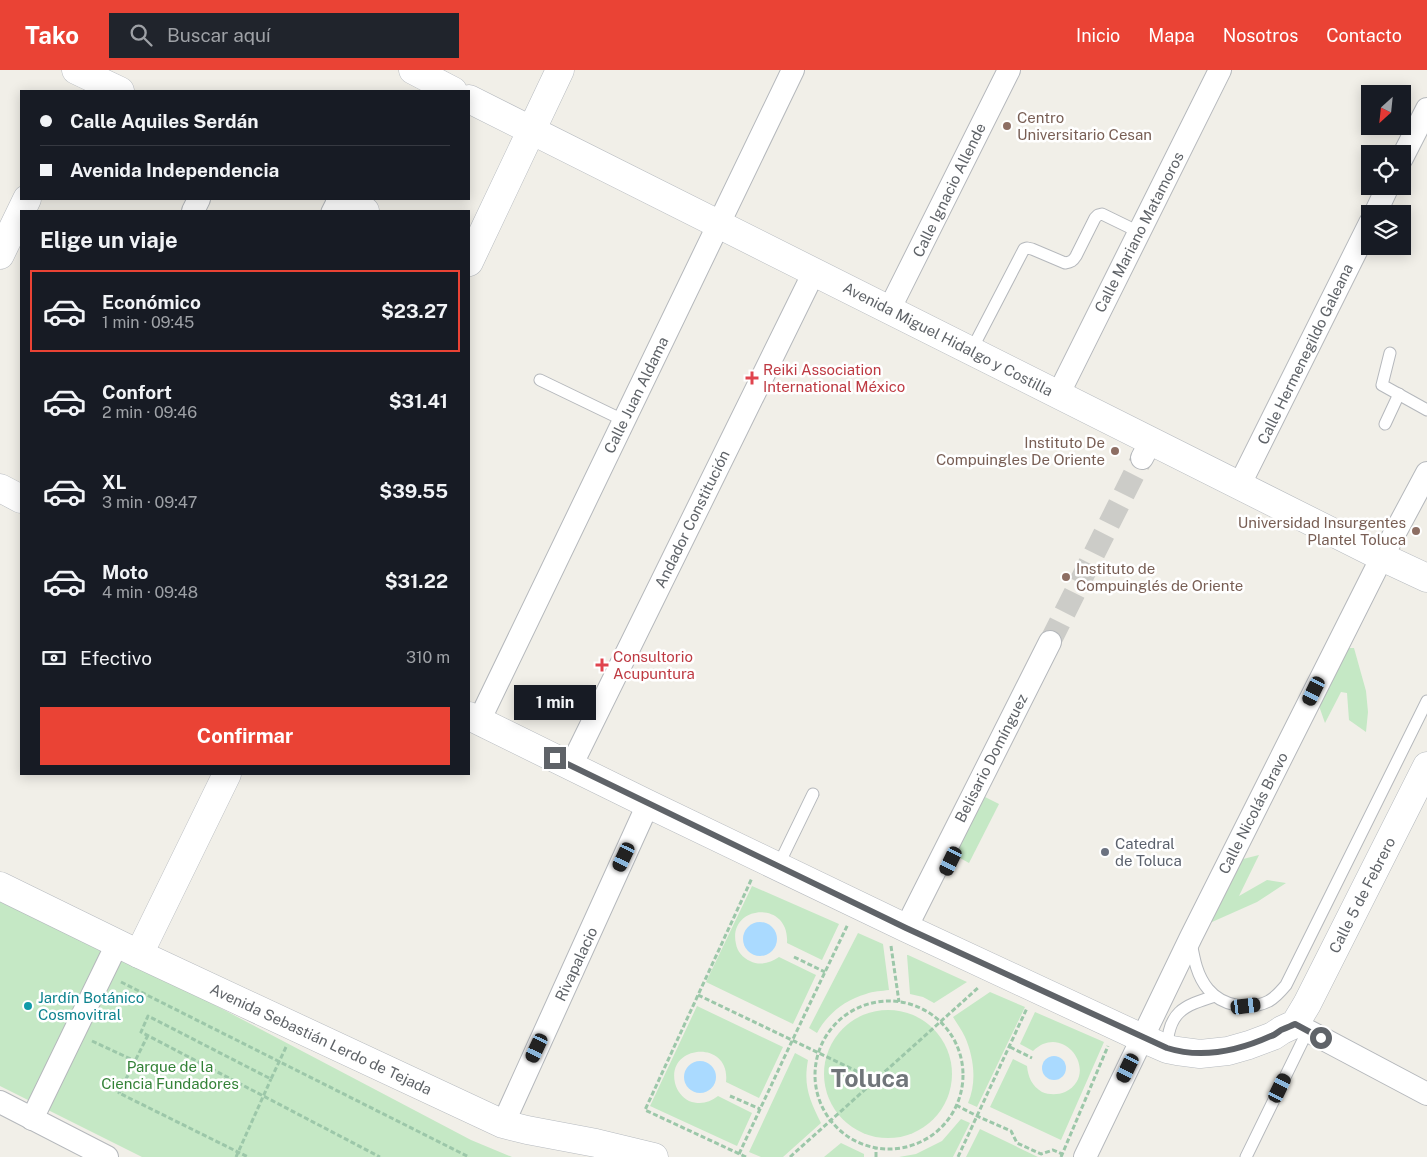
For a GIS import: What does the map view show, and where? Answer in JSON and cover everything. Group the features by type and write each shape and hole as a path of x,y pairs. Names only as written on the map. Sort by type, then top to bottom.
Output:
{"main road":[{"path":"413,70 451,90"},
{"path":"470,260 560,70"},
{"path":"83,77 117,90"},
{"name":"Avenida Miguel Hidalgo y Costilla","path":"470,100 1058,395 1147,450 1240,486 1382,558 1427,578"},
{"path":"342,200 363,210"},
{"path":"0,255 20,214"},
{"path":"0,488 20,498"},
{"path":"474,718 648,804 766,870 904,935 1154,1043 1177,1051 1200,1054 1228,1051 1273,1036 1282,1030 1301,1027"},
{"path":"128,949 225,775"},
{"name":"Calle 5 de Febrero","path":"1301,1027 1311,995 1424,780"},
{"name":"Avenida Sebastián Lerdo de Tejada","path":"0,886 128,949 502,1124 654,1157"}],"street":[{"name":"Calle Juan Aldama","path":"474,718 623,420 793,70"},
{"name":"Calle Ignacio Allende","path":"889,310 1009,70"},
{"name":"Calle Mariano Matamoros","path":"1058,395 1220,70"},
{"path":"1408,145 1427,108"},
{"name":"Calle Hermenegildo Galeana","path":"1240,486 1361,241"},
{"name":"Andador Constitución","path":"571,766 814,272"},
{"name":"Calle Nicolás Bravo","path":"1085,1157 1154,1043 1191,937 1382,558 1427,473"},
{"name":"Belisario Domínguez","path":"904,935 1050,642"},
{"name":"Rivapalacio","path":"502,1124 648,804"},
{"path":"32,1119 103,974 128,949"},
{"path":"1301,1027 1427,1094"},
{"path":"0,1102 107,1157"}],"lane":[{"path":"971,351 1024,249 1032,249 1065,263 1070,262 1076,256 1095,218 1102,214 1139,232"},
{"path":"1390,353 1382,385 1427,410"},
{"path":"540,380 623,420"},
{"path":"1385,424 1399,394"},
{"path":"1191,937 1197,971 1208,989 1215,996 1234,1005 1246,1006 1258,1005 1278,995 1286,985 1427,701"},
{"path":"766,870 813,794"},
{"path":"904,935 951,861"},
{"path":"1154,1043 1169,1029 1180,1011 1189,1005 1215,996"},
{"path":"1246,1157 1301,1027"}],"path":[{"path":"746,1157 645,1110 698,996 766,870"},
{"path":"740,1154 851,918"},
{"path":"899,1002 904,935"},
{"path":"794,957 824,972"},
{"path":"103,974 468,1157"},
{"path":"790,1157 980,986"},
{"path":"698,996 875,1080"},
{"path":"884,1001 899,1002 921,1009 940,1022 951,1036 958,1049 961,1063 961,1092 949,1117 940,1128 929,1136 917,1143 904,1147 876,1147 863,1144 851,1138 831,1120 823,1108 818,1095 815,1081 815,1066 818,1052 824,1039 832,1027 843,1017 855,1009 869,1004 884,1001"},
{"path":"958,1157 1031,1001"},
{"path":"271,1079 148,1016 141,1032 380,1157"},
{"path":"148,1035 118,1093 248,1157"},
{"path":"956,1105 1012,1131 1017,1143 1042,1154 1053,1150 1061,1156 1112,1038"},
{"path":"89,1040 134,1062"},
{"path":"1010,1047 1032,1058"},
{"path":"236,1157 279,1062"},
{"path":"730,1096 760,1109"},
{"path":"876,1147 876,1157"}],"green space":[{"path":"1349,648 1354,648 1366,691 1368,712 1366,732 1349,720 1347,693 1341,692 1325,723 1319,706"},
{"path":"979,794 999,804 969,863 949,852"},
{"path":"1259,855 1239,896 1267,880 1286,883 1257,902 1212,922 1210,918 1239,860"},
{"path":"752,886 839,924 822,960 787,943 785,929 779,919 770,914 759,912 749,915 741,921 736,931 736,944 741,954 747,960 761,964 779,957 816,975 793,1024 706,982"},
{"name":"Parque de la Ciencia Fundadores","path":"0,900 133,962 471,1140 512,1157 142,1157 0,1086"},
{"path":"858,933 883,944 889,990 869,993 844,1004 831,1014 817,1033 809,1028"},
{"path":"907,955 967,982 934,1003 923,997 910,994"},
{"path":"990,992 1025,1007 977,1107 968,1103 973,1087 971,1053 965,1037 953,1017"},
{"path":"697,1006 783,1047 759,1098 726,1082 725,1068 719,1059 710,1053 688,1054 680,1060 675,1070 677,1089 689,1101 704,1103 718,1096 752,1113 737,1146 650,1106"},
{"path":"888,1010 913,1014 934,1028 948,1049 952,1074 948,1099 934,1120 913,1134 888,1138 863,1134 842,1120 828,1099 824,1074 828,1049 842,1028 863,1014"},
{"path":"1035,1012 1104,1042 1061,1140 990,1107 1013,1059 1027,1066 1031,1081 1042,1092 1059,1094 1065,1092 1075,1084 1080,1074 1079,1063 1066,1046 1056,1042 1045,1043 1033,1051 1020,1044"},
{"path":"795,1053 808,1060 807,1086 821,1123 783,1157 761,1157 749,1152"},
{"path":"961,1119 970,1123 953,1157 899,1157 916,1154 942,1141"},
{"path":"980,1129 1038,1157 966,1157"},
{"path":"841,1143 864,1154 864,1157 824,1157"}],"water":[{"path":"760,922 767,923 772,927 776,932 776,946 772,951 767,955 760,956 753,955 748,951 744,946 743,939 744,932 748,927 753,923"},
{"path":"1054,1056 1063,1059 1066,1068 1063,1077 1054,1080 1045,1077 1042,1068 1045,1059"},
{"path":"700,1061 706,1062 711,1066 715,1071 715,1083 711,1088 706,1092 700,1093 694,1092 689,1088 685,1083 684,1077 685,1071 689,1066 694,1062"}],"tunnel":[{"path":"1050,642 1142,458"}],"place":[{"name":"Centro Universitario Cesan","path":"1007,126"},
{"name":"Reiki Association International México","path":"752,378"},
{"name":"Instituto De Compuingles De Oriente","path":"1115,451"},
{"name":"Universidad Insurgentes Plantel Toluca","path":"1416,531"},
{"name":"Instituto de Compuinglés de Oriente","path":"1066,577"},
{"name":"Consultorio Acupuntura","path":"602,665"},
{"name":"Catedral de Toluca","path":"1105,852"},
{"name":"Jardín Botánico Cosmovitral","path":"28,1006"}],"district":[{"name":"Toluca","path":"870,1078"}],"route":[{"path":"555,758 906,928 1167,1048 1200,1054 1228,1051 1273,1036 1295,1024 1321,1038"}]}
